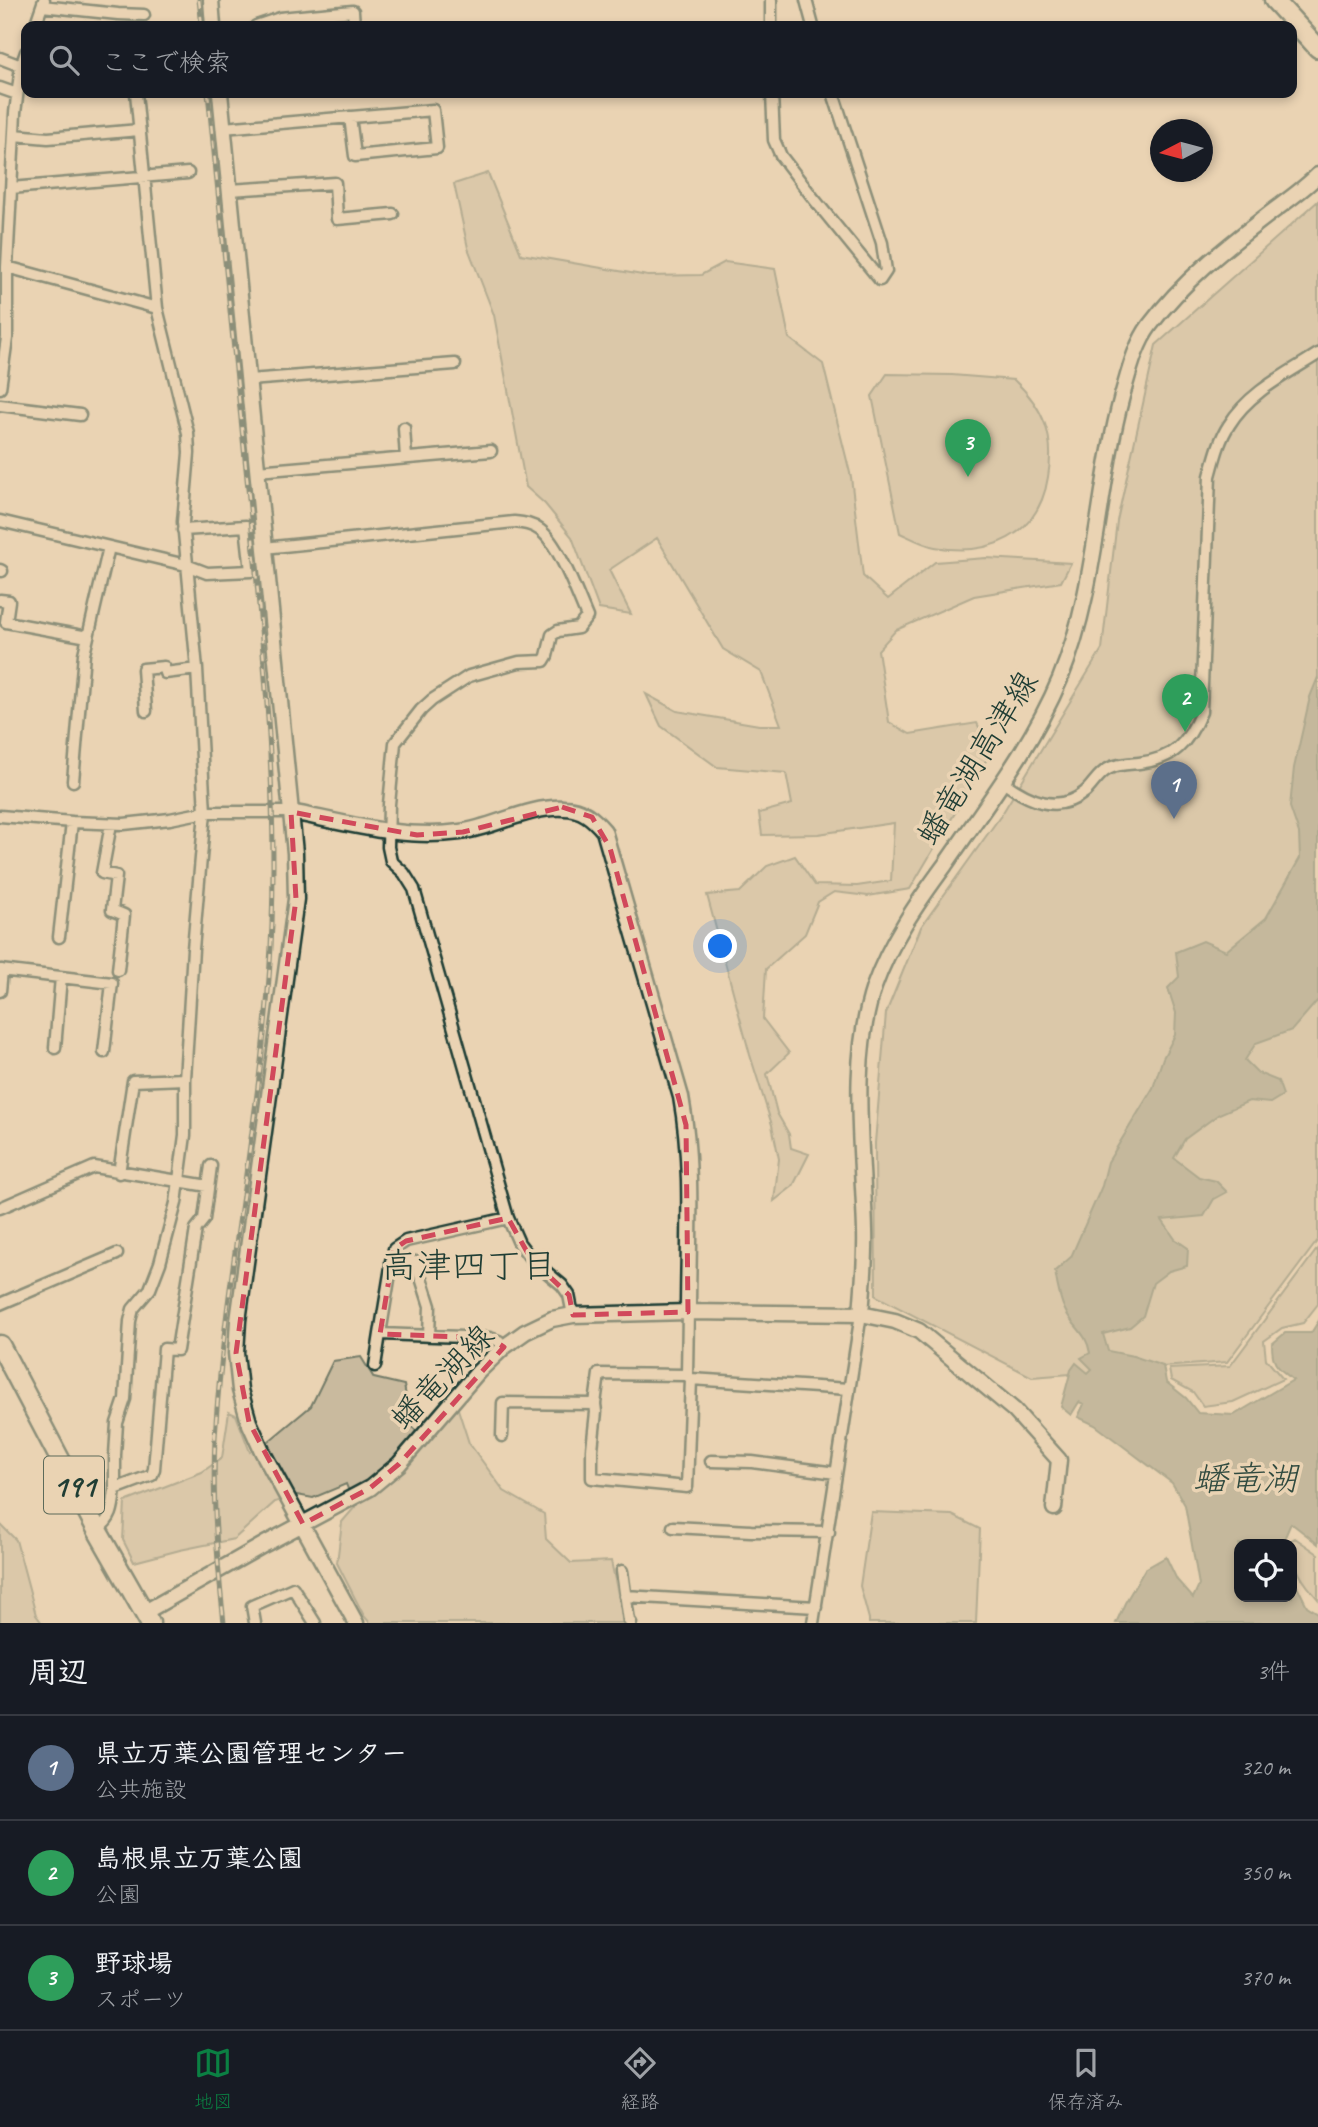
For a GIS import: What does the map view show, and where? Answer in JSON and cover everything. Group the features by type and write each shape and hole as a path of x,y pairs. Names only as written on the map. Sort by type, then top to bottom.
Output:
{"highway":[{"path":"1265,0 1284,21"},
{"path":"1274,0 1293,21"},
{"path":"1297,25 1318,48"},
{"path":"1297,36 1318,59"},
{"name":"191","path":"0,1345 97,1530 147,1618"}],"street":[{"path":"211,0 213,21"},
{"path":"771,0 771,21"},
{"path":"807,0 812,21"},
{"path":"37,21 43,3 144,15"},
{"path":"271,21 280,18 299,21 352,10 354,21"},
{"path":"0,58 21,66 11,188 7,338 0,388"},
{"path":"0,88 17,94"},
{"path":"97,1530 108,1522 114,1503 116,1434 125,1399 133,1308 150,1289 160,1262 180,1181 185,1135 185,1079 192,949 205,812 197,669 183,530 188,433 157,309 136,98"},
{"path":"220,98 295,853 296,899 238,1321 236,1353 240,1390 248,1422 356,1623"},
{"path":"772,98 769,142 880,281 886,271 882,243 835,98"},
{"path":"223,128 350,117 433,110 438,148 355,156 350,117"},
{"path":"14,135 48,138 139,130"},
{"path":"11,188 187,173"},
{"name":"蟠竜湖高津線","path":"861,1314 865,1236 859,1074 864,1026 875,987 912,911 1003,782 1046,710 1061,676 1087,590 1115,424 1131,365 1148,328 1174,296 1210,260 1318,175"},
{"path":"230,190 335,183 337,219 393,214"},
{"path":"7,267 157,309"},
{"path":"1003,782 1024,797 1048,804 1070,801 1085,792 1108,769 1166,757 1181,747 1202,712 1210,476 1219,446 1229,424 1245,405 1268,385 1318,354"},
{"path":"249,380 456,364"},
{"path":"0,405 79,415"},
{"path":"404,428 406,458"},
{"path":"257,471 491,451"},
{"path":"0,522 186,565 207,573 251,571 246,526 183,530"},
{"path":"264,548 514,522 529,524 541,530 552,543 587,617 578,628 558,631 552,635 544,661 519,662 469,676 421,710 395,743 388,804 388,847 391,861 404,873 414,889 508,1218 519,1243 531,1259 562,1285 569,1295 573,1315"},
{"path":"74,781 83,654 109,547"},
{"path":"0,600 9,601 6,622 88,637"},
{"path":"146,712 143,669 164,667 165,673 197,669"},
{"path":"0,816 111,824 170,819 205,812 291,812 417,835 463,832 534,811 562,807 578,809 592,817 604,831 681,1097 686,1125 689,1152 689,1377 687,1487 592,1478 596,1412 594,1404 599,1374 689,1377 849,1390"},
{"path":"59,937 72,822"},
{"path":"111,824 102,873 116,876 113,910 124,915 118,970"},
{"path":"0,991 1,970 112,983 104,1052"},
{"path":"55,1048 61,977"},
{"path":"119,1172 133,1081 185,1079"},
{"path":"0,1208 94,1167 208,1186 211,1166 204,1219 197,1229 177,1350 164,1349 155,1469 152,1475 115,1489"},
{"path":"375,1366 394,1249 406,1241 508,1218"},
{"path":"0,1304 117,1254"},
{"path":"391,1261 416,1262 430,1306 429,1336"},
{"name":"蟠竜湖線","path":"147,1618 303,1524 370,1488 399,1464 478,1372 504,1347 525,1332 552,1319 573,1315 688,1312 861,1314 895,1321 919,1331 1014,1410 1059,1460 1054,1508"},
{"path":"813,1623 861,1314"},
{"path":"380,1334 490,1338 499,1341 504,1347"},
{"path":"502,1436 503,1404 594,1404"},
{"path":"712,1461 752,1462 836,1473"},
{"path":"673,1527 828,1532"},
{"path":"622,1571 631,1623"},
{"path":"255,1623 252,1606 293,1588 315,1623"},
{"path":"625,1596 816,1607"}],"highlighted area":[{"path":"562,807 592,817 610,848 686,1125 688,1312 573,1315 569,1295 531,1259 508,1218 406,1241 394,1249 380,1334 490,1338 504,1347 399,1464 370,1488 303,1524 249,1422 236,1353 296,899 291,812 417,835 463,832"}],"shaded area":[{"path":"488,173 521,254 648,276 701,275 725,262 775,269 789,338 823,364 851,477 863,576 888,599 935,562 986,558 1071,563 1061,582 974,596 896,630 878,650 889,722 910,734 977,723 991,752 910,889 868,896 834,892 818,902 805,934 766,969 763,1019 789,1053 767,1074 777,1113 789,1134 791,1148 809,1154 793,1186 774,1201 779,1159 772,1125 750,1055 707,895 740,892 767,866 795,856 815,885 857,886 891,881 894,823 818,834 762,835 759,813 792,804 786,773 717,767 661,726 646,694 677,711 759,725 781,725 761,672 723,649 657,538 609,570 631,614 599,609 572,537 545,504 526,487 494,315 468,248 454,184"},
{"path":"1318,201 1318,1240 1227,1362 1032,1377 876,1296 875,1143 886,1013 921,927 1002,814 1102,649 1117,521 1156,345"},
{"path":"887,374 1014,380 1023,390 1036,406 1045,424 1050,457 1043,497 1023,528 992,545 974,549 935,547 900,533 872,396"},
{"path":"1318,1248 1318,1304 1303,1323 1282,1328 1264,1341 1266,1359 1283,1379 1233,1402 1203,1406 1193,1392 1171,1380 1169,1369 1230,1366"},
{"path":"361,1357 374,1378 404,1385 411,1426 427,1441 457,1406 469,1443 504,1491 544,1514 546,1539 571,1563 611,1561 627,1623 370,1623 337,1563 342,1522 355,1507 346,1484 313,1498 297,1495 275,1502 234,1539 134,1562 123,1540 125,1502 202,1472 222,1458 229,1412 236,1415 250,1452 269,1441 311,1406 333,1361"},
{"path":"871,1512 952,1515 980,1529 976,1623 869,1623 860,1586"},
{"path":"0,1524 16,1540 36,1615 42,1623 0,1623"},
{"path":"1297,1539 1318,1554 1318,1599 1297,1569"}],"water":[{"name":"蟠竜湖","path":"1318,677 1318,1000 1292,1030 1256,1043 1245,1060 1258,1073 1278,1081 1283,1095 1270,1103 1249,1101 1219,1114 1185,1139 1174,1158 1199,1177 1216,1181 1227,1192 1214,1199 1204,1216 1162,1220 1175,1239 1188,1248 1187,1266 1169,1271 1153,1283 1143,1316 1130,1327 1103,1334 1108,1351 1163,1366 1166,1382 1186,1398 1198,1413 1234,1415 1293,1380 1275,1362 1272,1344 1285,1333 1311,1333 1318,1322 1318,1544 1291,1523 1284,1539 1234,1539 1234,1602 1297,1602 1297,1586 1307,1606 1318,1613 1318,1623 1116,1623 1145,1569 1166,1557 1177,1580 1193,1598 1199,1585 1185,1505 1172,1483 1095,1425 1078,1417 1084,1404 1079,1402 1071,1415 1061,1407 1071,1370 1076,1363 1088,1373 1092,1369 1081,1358 1090,1353 1088,1346 1063,1305 1055,1271 1071,1257 1102,1186 1108,1162 1153,1088 1163,1058 1175,1035 1176,1013 1168,988 1179,977 1176,952 1203,941 1226,951 1266,918 1300,858 1299,833 1290,807 1294,768 1310,697"}],"railway":[{"path":"199,0 201,21"},
{"path":"209,98 260,612 271,767 273,872 272,924 262,1053 227,1309 215,1438 216,1531 224,1623"}],"place":[{"name":"野球場","path":"968,477"},
{"name":"島根県立万葉公園","path":"1185,732"},
{"name":"県立万葉公園管理センター","path":"1174,819"}],"district":[{"name":"高津四丁目","path":"469,1265"}]}
